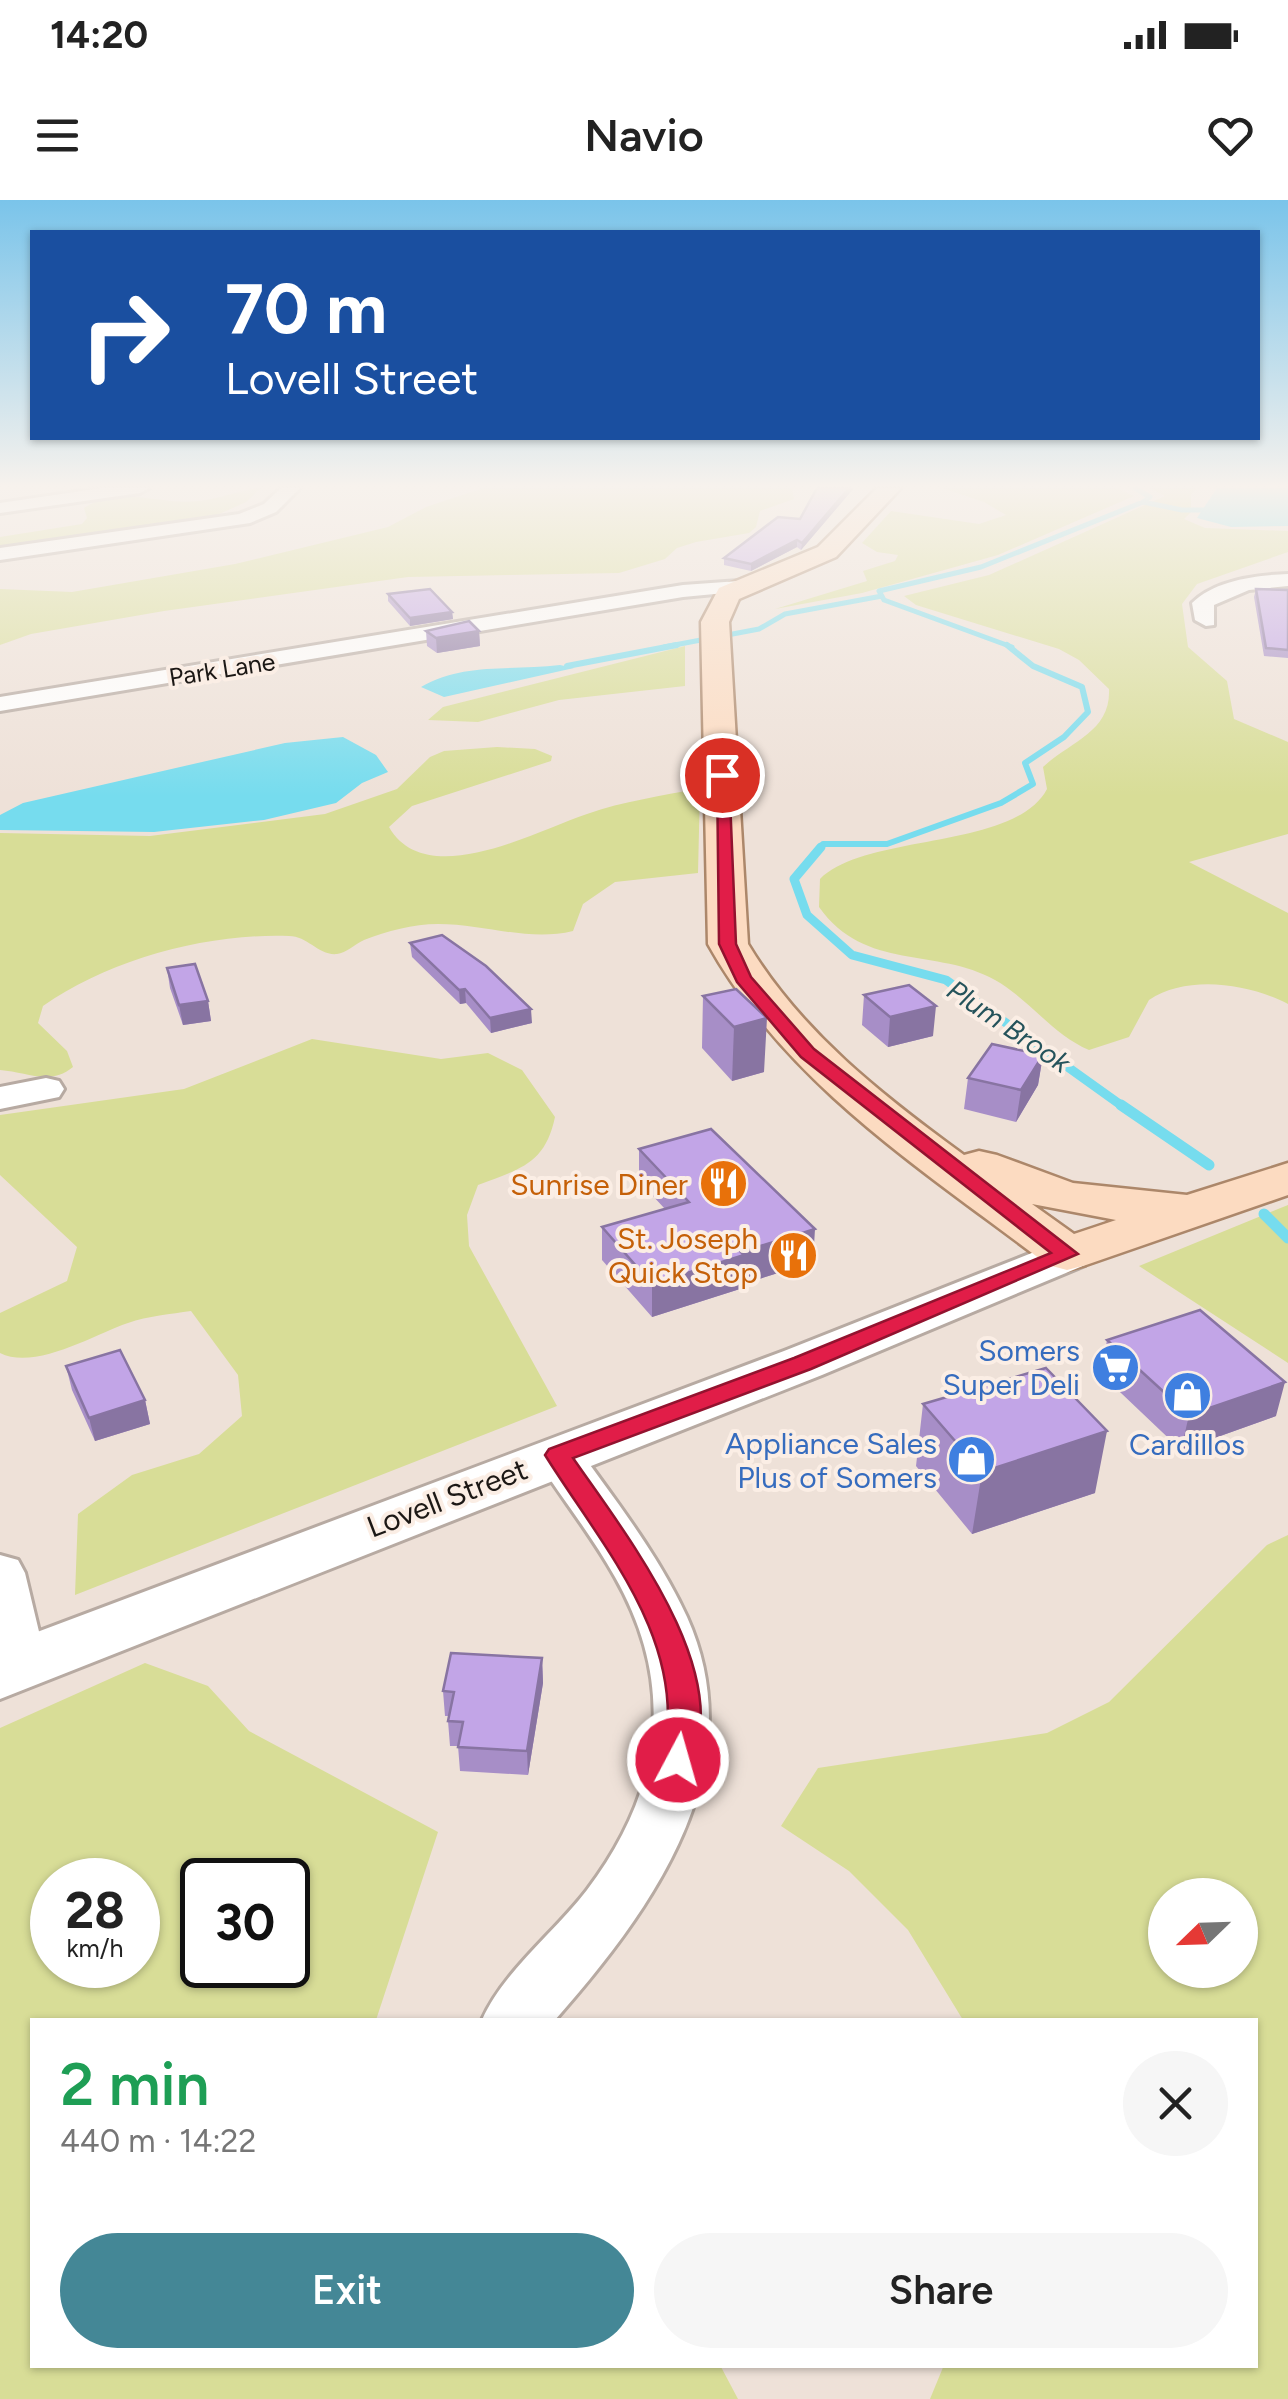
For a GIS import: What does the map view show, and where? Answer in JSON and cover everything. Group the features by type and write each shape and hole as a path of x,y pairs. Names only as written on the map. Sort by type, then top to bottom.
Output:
{"main road":[{"path":"735,591 721,603 714,640 728,944 743,979 808,1053 1067,1254"},
{"path":"892,1121 994,1174 1054,1193 1131,1208 1212,1206"},
{"name":"Lovell Street","path":"1067,1254 1288,1178"}],"street":[{"name":"Park Lane","path":"0,704 687,591"},
{"path":"1206,620 1203,603 1226,591"},
{"path":"0,1098 46,1088"},
{"name":"Lovell Street","path":"10,1669 803,1363 1067,1254"},
{"path":"516,2018 590,1938 646,1859 672,1789 685,1730 680,1672 663,1621 639,1575 558,1455"},
{"path":"0,1573 10,1669"}],"green space":[{"path":"0,591 310,591 31,634 0,645"},
{"path":"835,591 871,591 862,593 775,609"},
{"path":"926,591 1192,591 1182,604 1188,647 1227,681 1234,719 1288,742 1288,834 1189,862 1288,913 1288,1004 1237,987 1182,987 1149,1000 1129,1037 1089,1050 995,980 973,970 880,950 837,927 819,907 820,879 842,864 870,854 973,832 1030,808 1047,789 1043,767 1096,726 1108,704 1109,689 1079,660 1059,649 916,605 904,596"},
{"path":"685,646 685,686 559,700 478,722 428,720 443,707"},
{"path":"535,749 552,756 551,761 412,806 389,827 406,846 428,855 483,851 587,814 700,788 698,873 615,882 583,904 573,931 556,934 429,924 382,934 337,954 289,936 225,939 160,952 98,975 43,1006 38,1023 67,1051 73,1067 47,1077 0,1070 0,833 150,836 325,814 397,789 430,757 444,751"},
{"path":"312,1039 441,1059 488,1053 522,1070 555,1117 545,1146 537,1155 518,1169 478,1185 467,1215 469,1246 557,1406 75,1595 78,1514 132,1475 199,1454 242,1416 238,1375 191,1311 136,1321 47,1354 14,1357 0,1353 0,1313 67,1281 77,1247 0,1175 0,1115 184,1089"},
{"path":"1288,1205 1288,1363 1139,1266"},
{"path":"1288,1535 1288,2399 930,2399 943,2368 1258,2368 1258,2018 962,2018 908,1930 849,1871 781,1826 818,1768 1047,1733 1109,1702 1267,1545"},
{"path":"145,1663 208,1686 249,1731 438,1832 377,2018 30,2018 30,2368 722,2368 738,2399 0,2399 0,1728"}],"water":[{"path":"560,665 574,668 444,697 421,687 471,671"},
{"path":"343,737 376,755 388,772 362,783 336,803 264,820 154,832 0,830 0,815 23,803 285,743"}],"building":[{"path":"432,591 452,612 410,618 388,594"},
{"path":"1256,591 1288,591 1288,650 1266,648"},
{"path":"469,621 479,631 436,638 426,631"},
{"path":"442,935 486,966 531,1009 490,1018 465,989 459,990 410,943"},
{"path":"195,964 208,1001 179,1005 167,968"},
{"path":"909,985 936,1006 890,1017 864,995"},
{"path":"736,989 767,1018 734,1027 703,996"},
{"path":"992,1044 1043,1055 1021,1090 968,1078"},
{"path":"711,1129 815,1229 652,1284 602,1227 689,1202 639,1149"},
{"path":"1200,1310 1285,1382 1189,1415 1107,1340"},
{"path":"120,1350 145,1400 89,1418 66,1366"},
{"path":"1046,1368 1107,1431 982,1472 923,1404"},
{"path":"451,1653 542,1658 527,1751 458,1747 463,1722 448,1721 454,1692 443,1691"}],"waterway":[{"name":"Plum Brook","path":"881,591 882,596"},
{"path":"664,647 759,629 785,614 882,596"},
{"name":"Plum Brook","path":"882,596 1007,645"},
{"path":"567,666 677,645"},
{"name":"Plum Brook","path":"819,849 823,844 887,844 1001,803 1033,784 1025,763 1064,737 1088,712 1082,687 1033,666 1007,645"},
{"name":"Plum Brook","path":"1007,645 1012,647"},
{"name":"Plum Brook","path":"821,847 794,879 807,915 852,955 946,980 1125,1108"},
{"name":"Plum Brook","path":"1121,1105 1209,1165"},
{"name":"Plum Brook","path":"1264,1214 1288,1238"}],"place":[{"name":"Sunrise Diner","path":"723,1184"},
{"name":"St. Joseph Quick Stop","path":"793,1255"},
{"name":"Somers Super Deli","path":"1115,1367"},
{"name":"Cardillos","path":"1187,1395"},
{"name":"Appliance Sales Plus of Somers","path":"972,1460"}],"route":[{"path":"678,1760 685,1730 680,1672 663,1621 639,1575 558,1455 803,1363 1067,1254 808,1053 743,979 728,944 722,775"}]}
